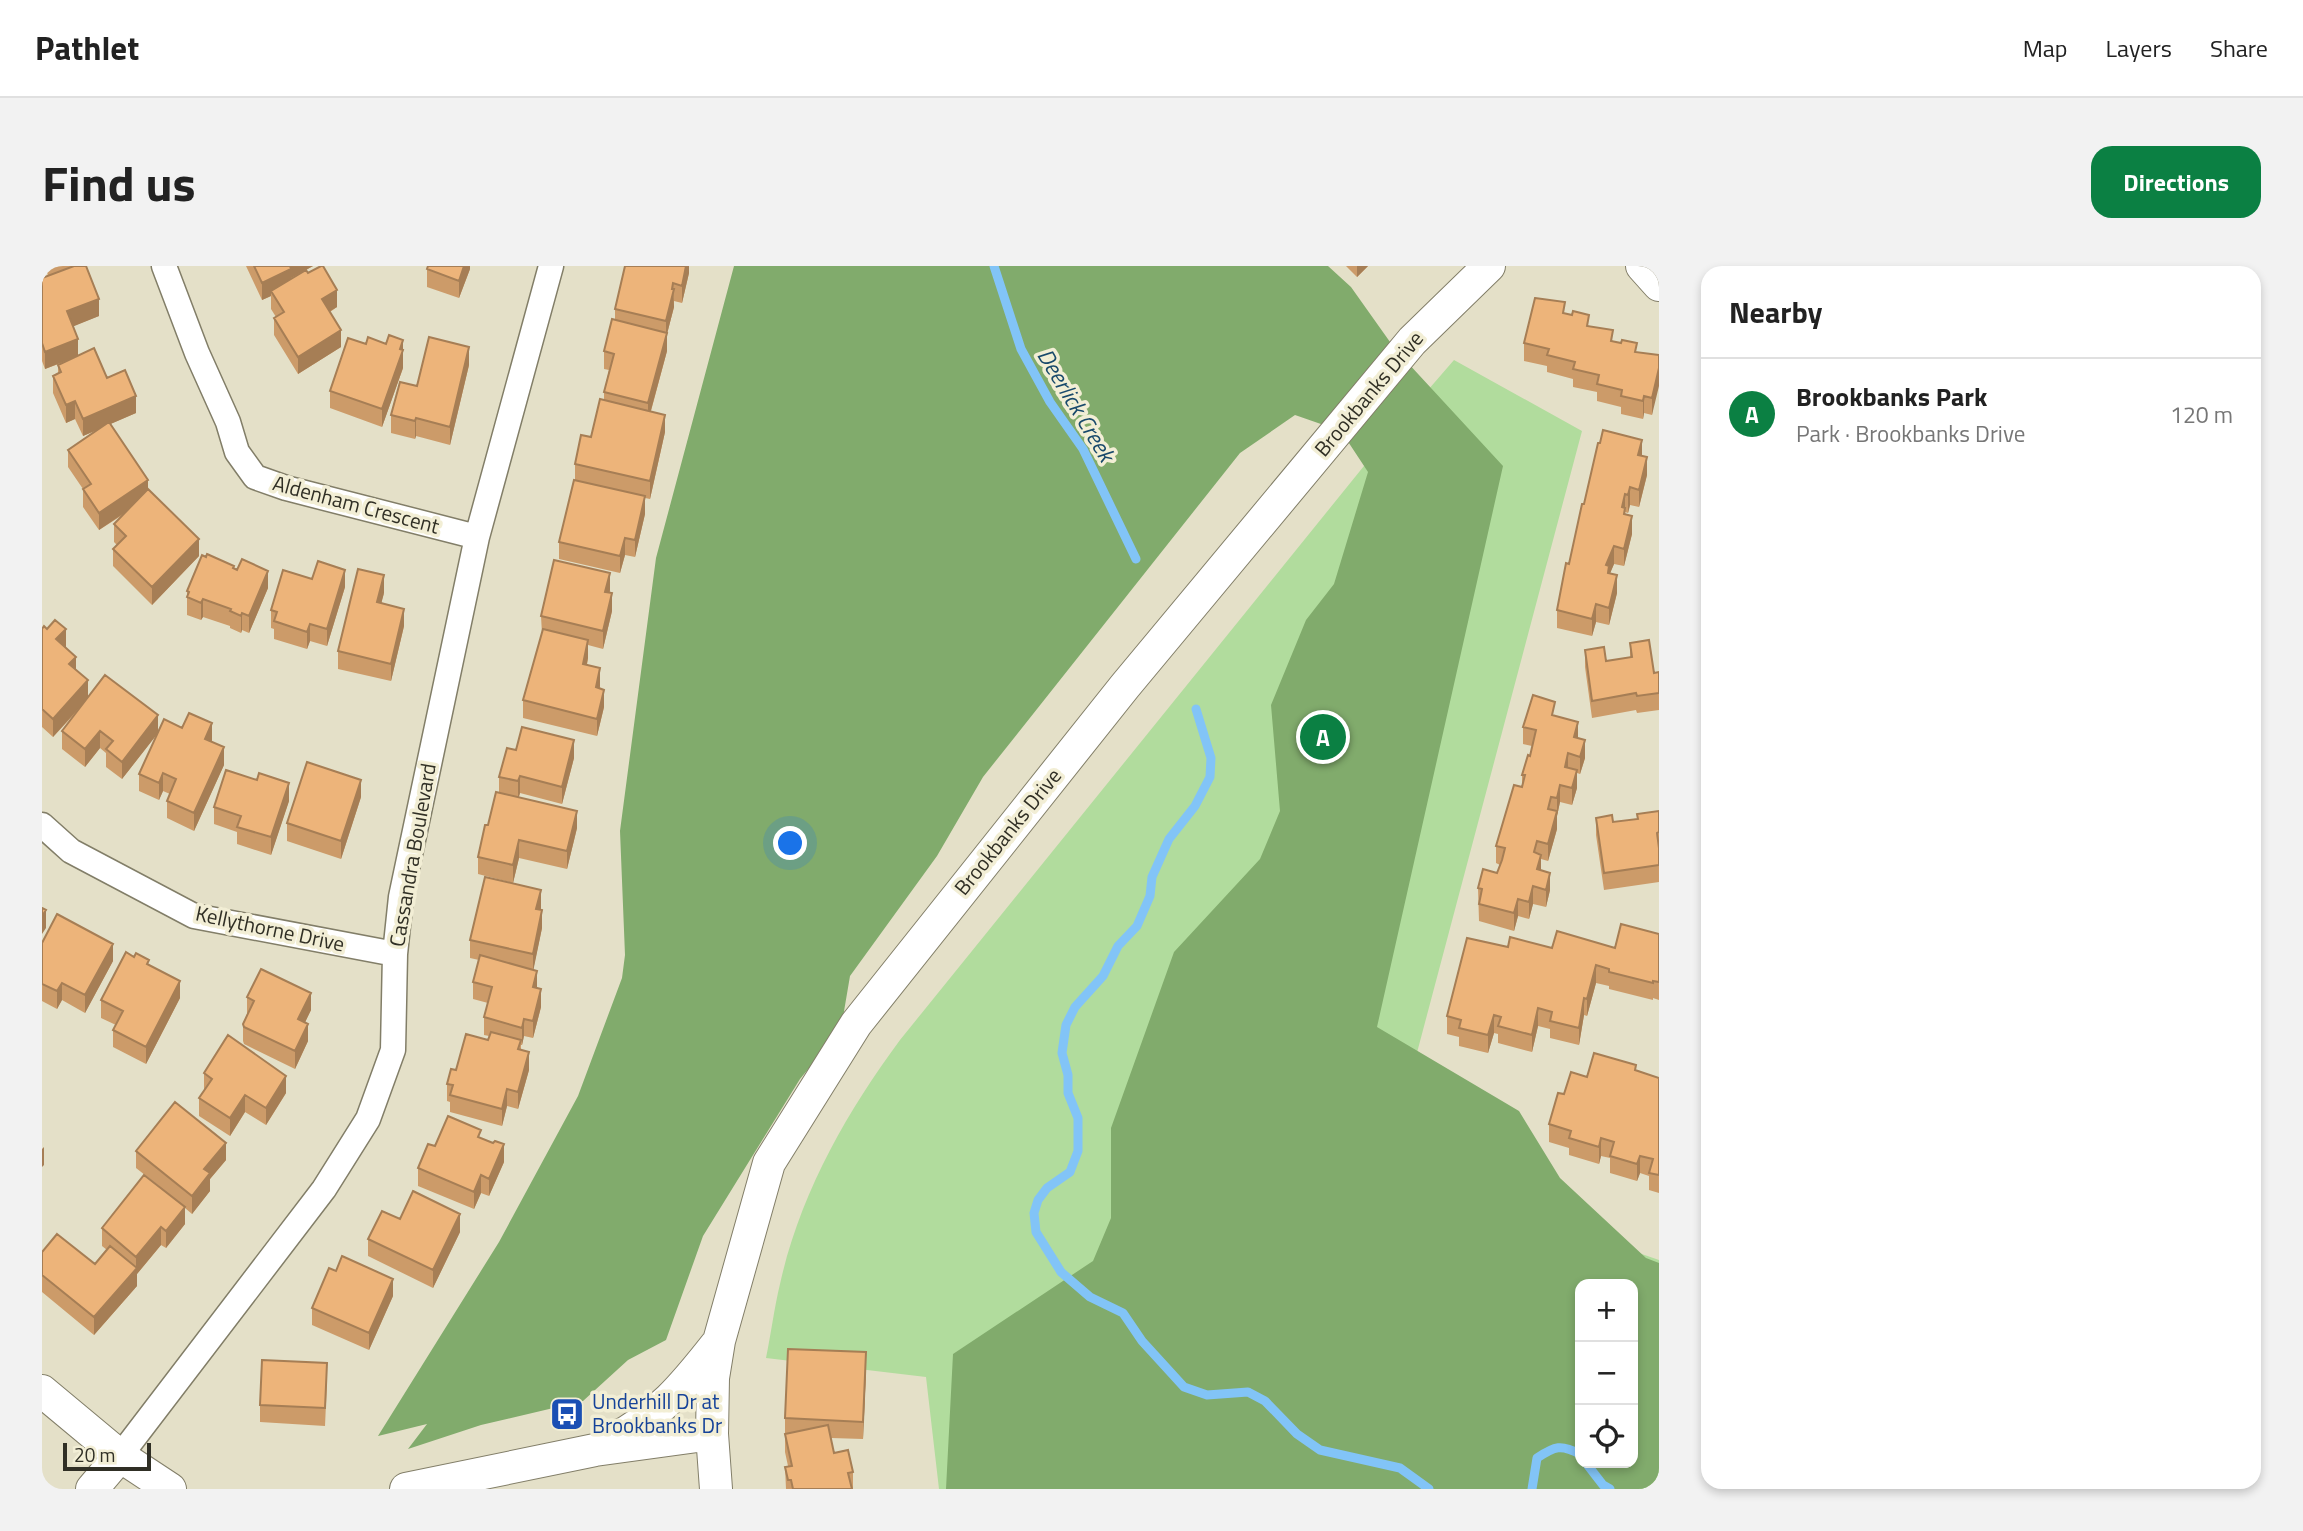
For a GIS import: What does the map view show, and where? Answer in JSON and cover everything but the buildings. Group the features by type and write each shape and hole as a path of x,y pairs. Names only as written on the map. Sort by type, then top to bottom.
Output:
{"street":[{"name":"Aldenham Crescent","path":"164,266 197,353 228,422 237,452 255,477 286,488 477,537"},
{"name":"Cassandra Boulevard","path":"92,1489 324,1189 368,1119 393,1050 395,954 401,897 477,537 551,266"},
{"name":"Brookbanks Drive","path":"716,1489 712,1434 713,1378 719,1341 769,1163 856,1024 1125,686 1394,362 1489,266"},
{"path":"1642,266 1659,285"},
{"name":"Kellythorne Drive","path":"42,825 71,851 194,916 395,954"},
{"path":"595,1450 638,1427 675,1396 719,1341"},
{"path":"42,1391 120,1455 170,1489"},
{"path":"406,1489 595,1450 712,1434"}],"green space":[{"path":"734,266 1328,266 1351,287 1395,349 1503,466 1377,1027 1519,1111 1560,1178 1646,1258 1659,1263 1659,1489 946,1489 953,1354 1093,1261 1111,1218 1111,1128 1174,952 1260,859 1280,811 1271,705 1306,620 1334,584 1368,472 1341,431 1295,415 1240,453 983,777 937,856 850,976 841,1029 800,1079 703,1236 666,1340 628,1360 583,1401 481,1425 408,1449 427,1424 378,1436 499,1242 578,1096 622,978 625,955 620,831 656,558"},
{"path":"1454,360 1582,431 1410,1079 1610,1243 1659,1260 1659,1489 939,1489 926,1377 766,1358 789,1251 813,1186 861,1096 900,1040 1389,435"}],"waterway":[{"name":"Deerlick Creek","path":"994,266 1021,349 1050,402 1083,449 1136,559"},
{"name":"Deerlick Creek","path":"1196,709 1211,758 1210,777 1195,806 1169,839 1152,877 1150,896 1137,926 1118,946 1103,976 1075,1007 1066,1025 1062,1053 1068,1075 1068,1093 1078,1118 1078,1151 1070,1172 1047,1188 1038,1200 1034,1213 1036,1232 1061,1272 1090,1297 1123,1313 1142,1341 1184,1387 1207,1395 1248,1392 1265,1401 1297,1434 1320,1450 1400,1468 1429,1489"},
{"name":"Deerlick Creek","path":"1532,1489 1537,1458 1558,1448 1575,1452"},
{"name":"Deerlick Creek","path":"1590,1468 1603,1485 1610,1489"}],"place":[{"name":"Brookbanks Park","path":"1323,737"},
{"name":"Underhill Dr at Brookbanks Dr","path":"567,1414"}]}
